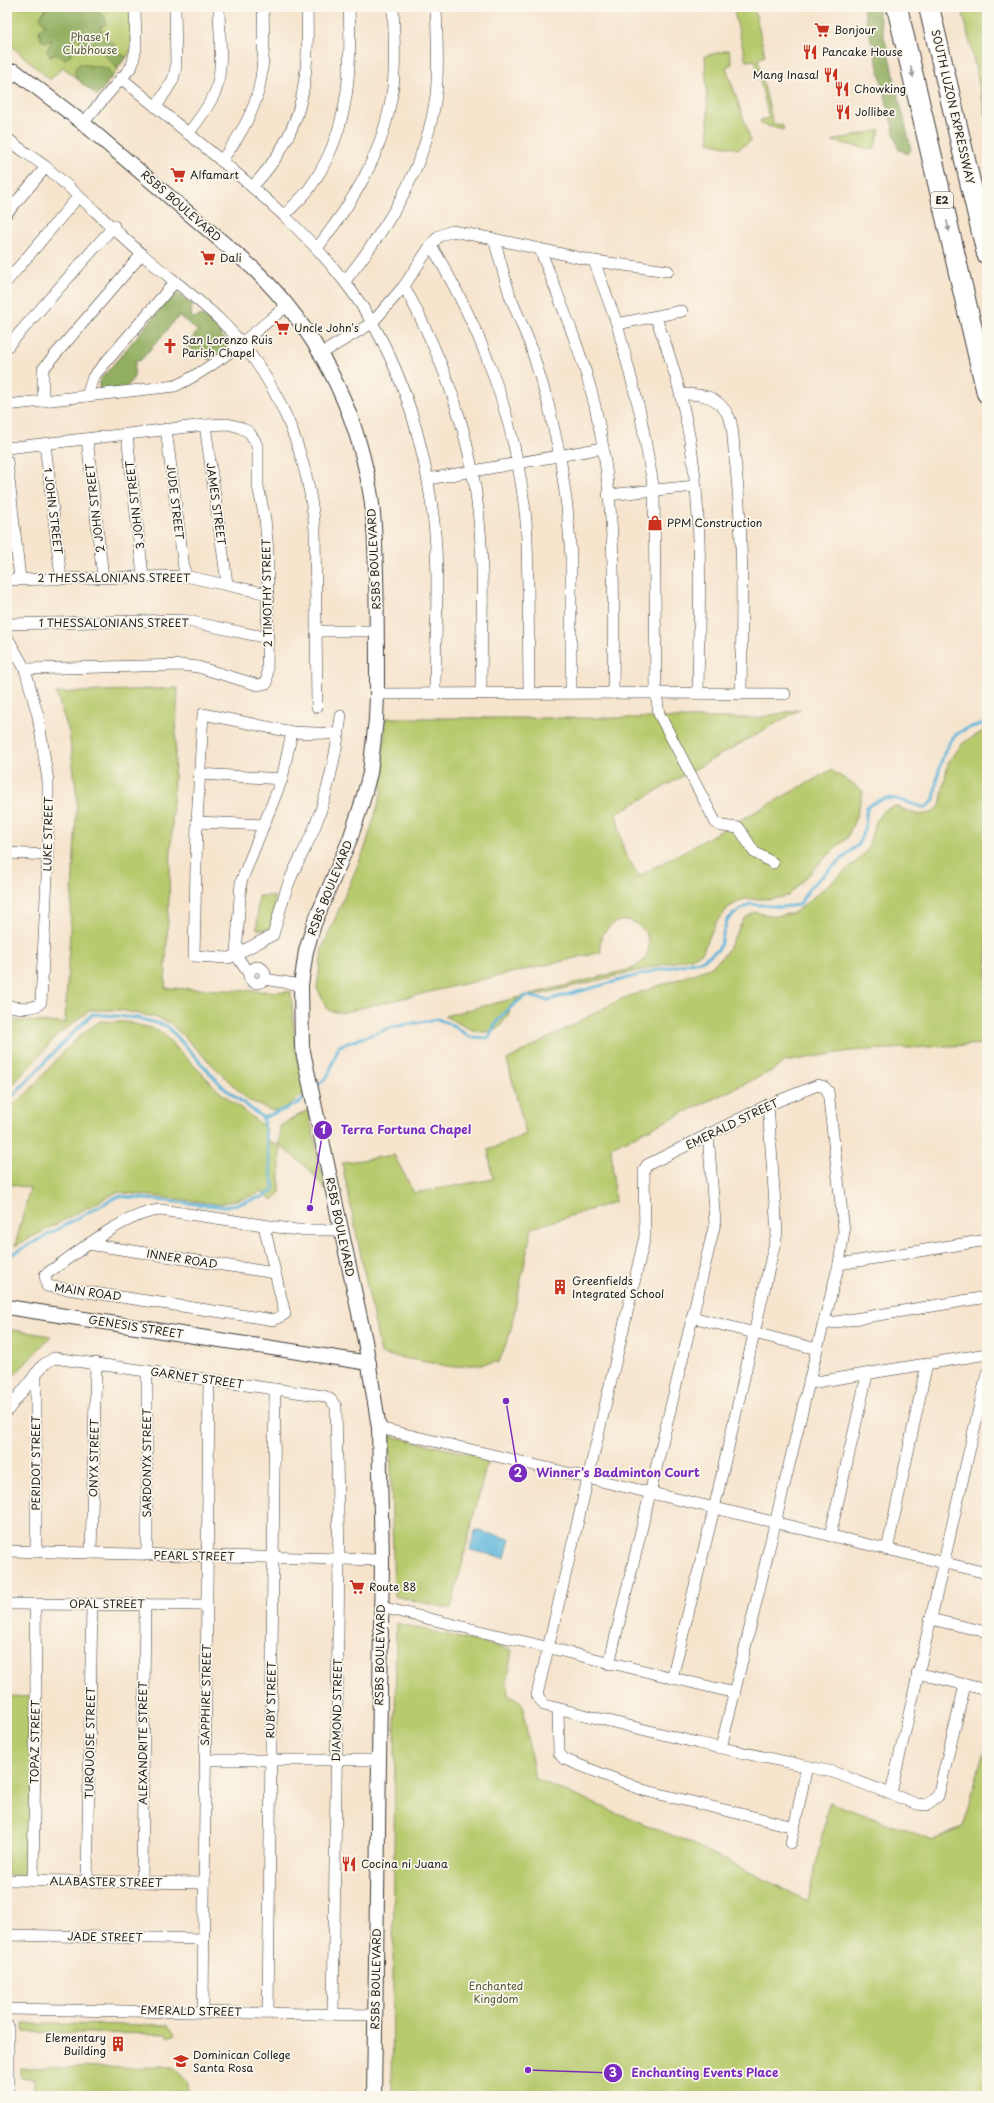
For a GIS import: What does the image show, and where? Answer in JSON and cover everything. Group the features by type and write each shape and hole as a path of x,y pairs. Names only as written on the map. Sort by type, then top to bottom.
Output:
{"highway":[{"name":"E2","path":"897,7 987,393"},
{"name":"SOUTH LUZON EXPRESSWAY","path":"929,7 987,254"},
{"path":"919,173 930,178 940,191"}],"street":[{"path":"83,123 132,66 136,48 135,7"},
{"path":"156,107 173,80 176,68 175,7"},
{"path":"188,134 204,112 216,90 219,71 219,7"},
{"path":"221,161 234,144 257,101 263,73 263,7"},
{"path":"252,187 271,168 295,124 305,83 308,52 307,7"},
{"path":"284,216 308,190 319,172 336,136 350,79 351,54 349,7"},
{"path":"317,248 344,213 364,179 376,153 387,117 393,87 395,59 393,7"},
{"path":"345,281 375,244 392,218 416,169 430,125 436,96 438,61 436,7"},
{"name":"RSBS BOULEVARD","path":"10,72 83,123 254,269 275,289 322,353 350,416 370,491 375,539 377,630 376,719 370,773 350,839 314,924 306,951 302,981 302,1047 369,1363 379,1428 382,1560 374,2096"},
{"path":"121,78 252,187 317,248 345,281 385,346 413,414 428,479 434,525 435,693"},
{"path":"8,142 46,167 114,226 142,254 220,320 241,343 274,390 300,451 308,480 315,530 317,707"},
{"path":"7,213 46,167"},
{"path":"7,282 78,196"},
{"path":"7,347 114,226"},
{"path":"322,353 372,323 404,286 431,245 439,236 452,232 494,239 594,261 668,271"},
{"path":"494,239 510,296 530,344 548,403 560,456 568,507 571,557 571,693"},
{"path":"431,245 455,286 488,356 506,414 518,464 525,512 529,693"},
{"path":"540,249 568,320 591,394 603,448 614,558 614,693"},
{"path":"43,401 43,369 142,254"},
{"path":"594,261 617,324 640,412 654,490 656,693 659,714 716,823 722,826 739,828 754,852 774,863"},
{"path":"88,396 93,376 175,282"},
{"path":"404,286 422,320 443,366 456,403 472,472 479,520 482,557 481,693"},
{"path":"7,405 174,386 189,379 241,343 288,306"},
{"path":"617,324 656,318 682,311"},
{"path":"656,318 669,352 680,394 689,435 695,486 699,558 698,693"},
{"path":"680,394 704,394 722,406 730,418 738,488 742,559 741,693"},
{"name":"2 TIMOTHY STREET","path":"7,448 205,425 228,424 239,427 249,432 258,449 258,486 267,536 269,680 267,683 263,685 198,667 182,665 25,669"},
{"name":"JAMES STREET","path":"205,425 227,583"},
{"name":"JUDE STREET","path":"166,429 185,576"},
{"name":"3 JOHN STREET","path":"127,435 143,576"},
{"name":"2 JOHN STREET","path":"87,439 103,577"},
{"name":"1 JOHN STREET","path":"45,444 61,578"},
{"path":"428,479 603,448"},
{"path":"7,460 20,579"},
{"path":"608,495 695,486"},
{"name":"2 THESSALONIANS STREET","path":"7,580 185,576 227,583 268,594"},
{"name":"1 THESSALONIANS STREET","path":"7,624 183,620 268,638"},
{"path":"316,631 377,630"},
{"name":"LUKE STREET","path":"7,637 25,669 38,716 48,781 48,855 41,1002 38,1006 32,1008 7,1006"},
{"path":"377,694 785,694"},
{"path":"338,734 292,732 203,714 197,822 194,956 229,958 274,935 288,884 314,829 322,804 338,734 341,716"},
{"path":"292,732 282,780 241,882 238,942 241,953 259,973 302,981"},
{"path":"199,774 282,780"},
{"path":"197,822 264,825"},
{"path":"7,853 48,855"},
{"name":"EMERALD STREET","path":"588,1477 646,1236 644,1170 647,1165 768,1105 818,1085 824,1087 828,1091 844,1231 839,1264"},
{"path":"672,1678 714,1508 777,1232 768,1105"},
{"path":"609,1664 714,1224 708,1134"},
{"name":"MAIN ROAD","path":"264,1226 285,1314 274,1320 47,1286 45,1275 88,1244 138,1215 149,1211 161,1210 297,1230 340,1230"},
{"path":"721,1748 817,1349 839,1264 987,1240"},
{"name":"INNER ROAD","path":"88,1244 275,1273"},
{"path":"824,1324 987,1297"},
{"name":"GENESIS STREET","path":"7,1307 266,1347 286,1357 315,1360 336,1358 369,1363"},
{"path":"692,1317 817,1349"},
{"path":"810,1383 867,1375 927,1363 987,1354"},
{"name":"GARNET STREET","path":"36,1373 48,1360 54,1358 324,1396 331,1400 336,1407"},
{"name":"ONYX STREET","path":"92,1554 96,1363"},
{"path":"887,1550 927,1363"},
{"name":"SARDONYX STREET","path":"147,1371 147,1555"},
{"path":"890,1793 917,1673 944,1564 987,1372"},
{"path":"7,1412 36,1373"},
{"name":"PERIDOT STREET","path":"36,1373 36,1552"},
{"path":"830,1536 867,1375"},
{"name":"SAPPHIRE STREET","path":"203,2011 209,1380"},
{"name":"RUBY STREET","path":"268,2012 275,1389"},
{"name":"DIAMOND STREET","path":"333,2014 339,1559 336,1407"},
{"path":"379,1428 588,1477 944,1564 987,1573"},
{"path":"588,1477 536,1695 544,1705 721,1748 833,1772 926,1805 938,1796 965,1685"},
{"name":"PEARL STREET","path":"7,1552 382,1560"},
{"name":"OPAL STREET","path":"7,1604 207,1605"},
{"name":"TOPAZ STREET","path":"33,1880 36,1694 35,1604"},
{"name":"TURQUOISE STREET","path":"87,1882 92,1604"},
{"name":"ALEXANDRITE STREET","path":"142,1882 145,1604"},
{"path":"381,1608 609,1664 735,1693"},
{"path":"930,1619 987,1632"},
{"path":"917,1673 987,1690"},
{"path":"558,1709 559,1753 564,1759 643,1790 794,1827"},
{"path":"206,1760 379,1760"},
{"path":"791,1843 807,1766"},
{"name":"ALABASTER STREET","path":"7,1880 204,1883"},
{"name":"JADE STREET","path":"7,1935 204,1939"},
{"name":"EMERALD STREET","path":"7,2010 203,2011 375,2015"},
{"path":"8,2026 8,2096"}],"green space":[{"name":"Phase 1 Clubhouse","path":"7,7 132,7 133,38 131,49 128,56 97,96 63,67 50,80 7,42 7,24 9,22 7,20"},
{"path":"47,7 93,7 105,17 106,24 101,26 105,37 114,43 120,54 127,57 119,64 118,69 98,49 89,44 83,43 75,35 72,52 68,57 65,59 55,54 50,56 47,51 52,40 46,42 41,40 39,31 45,25 40,17"},
{"path":"733,7 754,7 765,56 758,59 773,123 783,126 784,129 782,130 762,124 760,120 769,118 755,60 746,61"},
{"path":"863,7 877,7 909,140 911,150 908,154 898,149"},
{"path":"987,7 987,120 962,8"},
{"path":"729,50 732,64 726,67 751,141 738,149 709,142 705,56"},
{"path":"80,64 107,68 110,72 111,78 102,90 97,92 88,88 79,81 74,72"},
{"path":"880,130 874,150 832,141"},
{"path":"175,292 192,304 191,316 194,318 202,315 218,327 221,336 231,344 209,360 207,357 201,356 186,345 198,331 179,316 141,360 135,362 134,377 125,390 99,390 100,380"},
{"path":"178,688 165,988 291,992 295,1047 305,1093 281,1111 270,1110 248,1100 170,1023 154,1017 120,1010 90,1010 58,1035 7,1091 7,1020 65,1023 77,798 69,732 56,693"},
{"path":"801,709 616,814 624,852 639,876 831,770 863,791 856,817 847,838 788,896 773,899 744,899 729,907 716,922 702,953 691,958 516,1000 504,1021 497,1028 490,1031 482,1032 474,1030 444,1016 631,969 643,961 648,951 648,941 645,932 638,925 629,921 619,921 609,927 602,935 600,945 601,952 340,1013 328,1010 317,988 322,949 365,848 381,795 386,718 757,718"},
{"path":"987,729 987,1044 850,1051 784,1062 772,1071 611,1147 615,1202 532,1228 510,1333 499,1362 453,1367 381,1354 342,1163 394,1155 414,1193 493,1179 488,1150 526,1134 507,1060 621,999 710,968 725,954 744,919 754,912 777,916 794,913 855,863 867,850 876,821 883,811 894,806 919,815 932,813 940,806 948,763 963,743"},
{"path":"258,896 274,896 274,930 257,929"},
{"path":"100,1021 126,1022 159,1030 220,1092 266,1128 266,1139 279,1146 280,1126 308,1110 326,1191 307,1167 280,1146 280,1193 273,1200 261,1191 256,1195 220,1204 117,1192 15,1246 30,1188 7,1184 7,1109 27,1094 70,1044"},
{"path":"7,1329 51,1336 7,1383"},
{"path":"390,1436 488,1458 451,1609 394,1596"},
{"name":"Enchanted Kingdom","path":"396,1623 512,1650 507,1679 508,1695 522,1703 535,1779 693,1844 808,1901 829,1802 933,1840 962,1828 987,1741 987,2096 392,2096"},
{"path":"7,1696 34,1697 31,1876 7,1876"},
{"path":"23,2024 167,2025 176,2034 168,2037 166,2034 24,2032"},
{"path":"173,2067 188,2082 188,2096 34,2096 34,2078 21,2078 21,2068"}],"water":[{"path":"475,1530 510,1539 505,1558 470,1550"}],"waterway":[{"path":"315,1088 328,1076 339,1046 393,1027 438,1019 454,1026 469,1037 489,1038 495,1025 503,1014 526,996 548,1000 650,972 703,960 719,949 727,920 750,904 781,907 799,905 810,887 859,844 865,826 867,807 882,799 889,798 902,800 925,808 934,800 940,765 947,747 957,734 963,730 987,721"},
{"path":"7,1101 93,1014 138,1018 167,1026 224,1088 263,1118 299,1103 308,1095"},
{"path":"7,1257 118,1196 226,1207 262,1197 274,1190 263,1118"}],"place":[{"name":"Bonjour","path":"822,30"},
{"name":"Pancake House","path":"810,52"},
{"name":"Mang Inasal","path":"831,75"},
{"name":"Chowking","path":"842,89"},
{"name":"Jollibee","path":"843,112"},
{"name":"Alfamart","path":"178,175"},
{"name":"Dali","path":"208,258"},
{"name":"Uncle John's","path":"282,328"},
{"name":"San Lorenzo Ruis Parish Chapel","path":"170,346"},
{"name":"PPM Construction","path":"655,523"},
{"name":"Terra Fortuna Chapel","path":"310,1208"},
{"name":"Greenfields Integrated School","path":"560,1287"},
{"name":"Winner's Badminton Court","path":"506,1401"},
{"name":"Route 88","path":"357,1587"},
{"name":"Cocina ni Juana","path":"349,1864"},
{"name":"Elementary Building","path":"118,2044"},
{"name":"Dominican College Santa Rosa","path":"181,2061"},
{"name":"Enchanting Events Place","path":"528,2070"}]}
